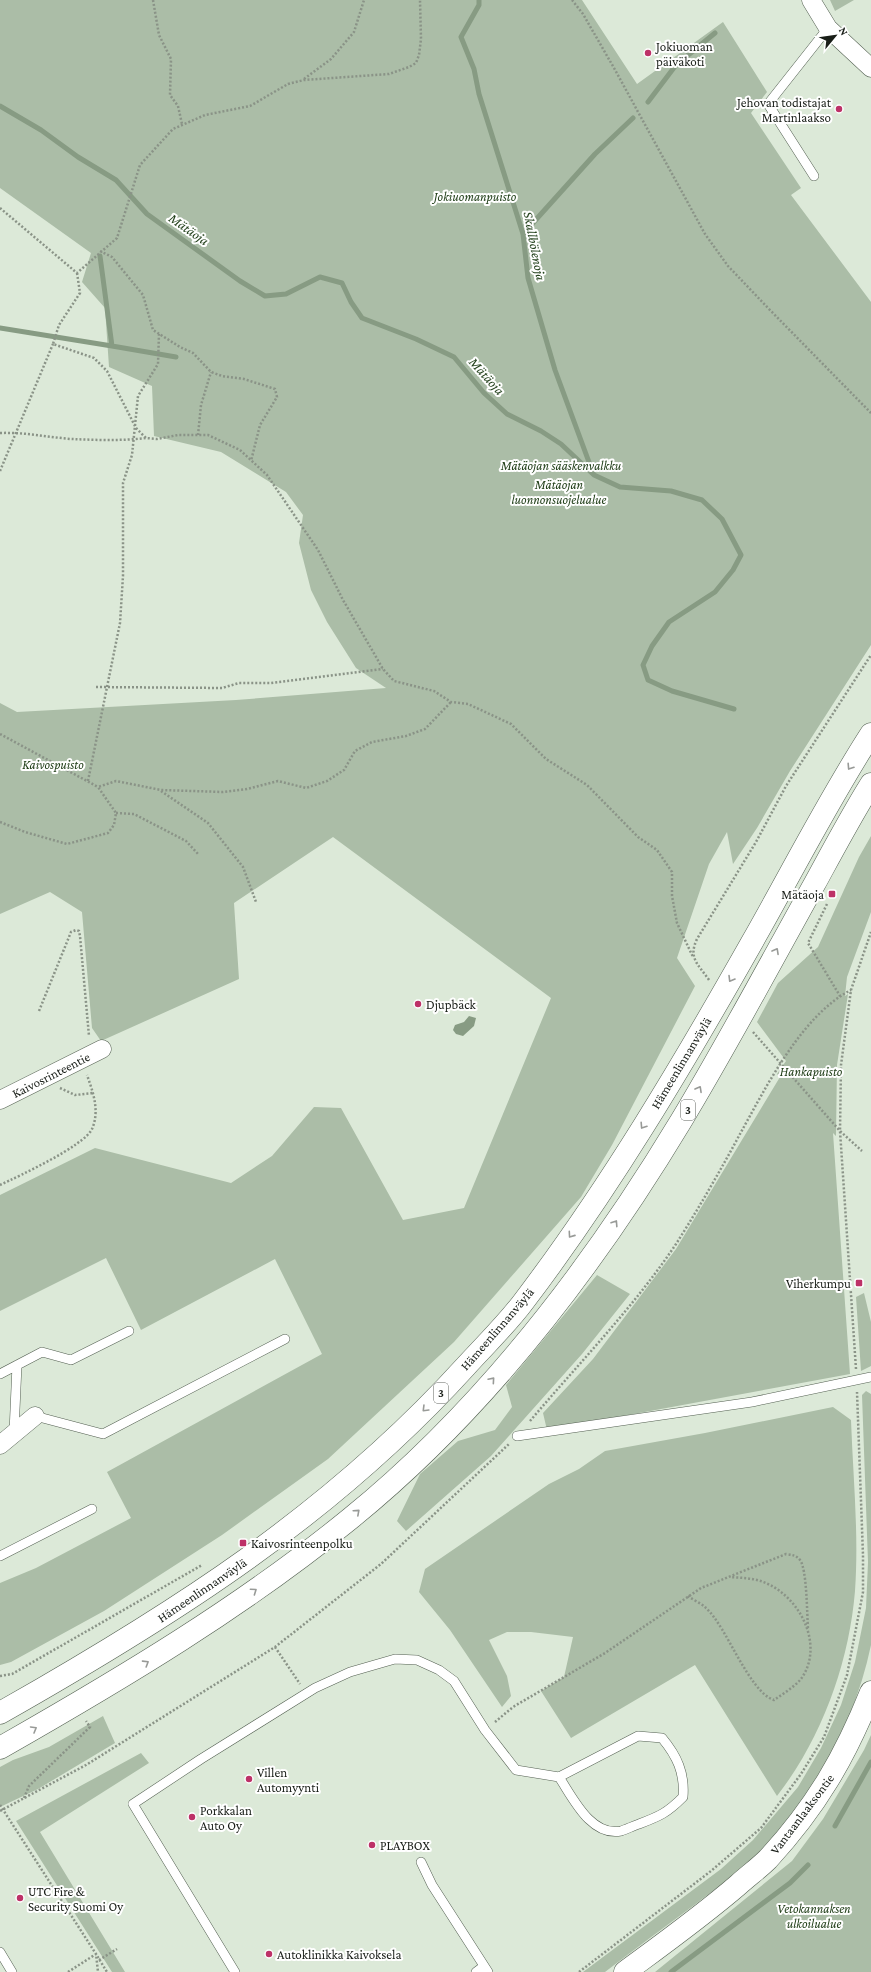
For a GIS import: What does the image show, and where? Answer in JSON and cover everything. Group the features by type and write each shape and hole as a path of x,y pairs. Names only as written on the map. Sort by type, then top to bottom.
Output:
{"main road":[{"name":"Hämeenlinnanväylä","path":"0,1713 90,1662 178,1607 265,1548 336,1492 390,1444 443,1392 523,1304 586,1214 657,1105 751,945 839,784 871,734"},
{"name":"Hämeenlinnanväylä","path":"0,1748 147,1662 205,1625 287,1568 353,1517 467,1410 552,1310 608,1234 681,1122 871,784"},
{"name":"Vantaanlaaksontie","path":"625,1972 700,1916 767,1860 799,1822 836,1769 854,1733 871,1692"}],"street":[{"path":"811,0 828,28 871,68"},
{"name":"Kaivosrinteentie","path":"0,1100 81,1060 96,1044"},
{"path":"0,1445 36,1416"}],"lane":[{"path":"814,176 768,104 828,28"},
{"path":"0,1374 42,1352 71,1360 129,1331"},
{"path":"36,1416 103,1434 286,1339"},
{"path":"14,1434 17,1365"},
{"path":"517,1436 752,1402 857,1382 871,1377"},
{"path":"0,1556 92,1509"},
{"path":"235,1972 132,1804 306,1694 350,1672 395,1659 417,1660 439,1670 454,1681 485,1730 516,1770 559,1777 638,1736 662,1738 673,1752 684,1781 683,1797 667,1812 620,1831 601,1828 584,1814 559,1777"},
{"path":"421,1862 432,1885 486,1969 476,1972"},
{"path":"0,1952 12,1972"}],"path":[{"path":"153,0 159,35 171,59 170,95 178,106 182,124"},
{"path":"304,80 331,59 354,32 364,0"},
{"path":"77,274 117,238 140,166 173,129 205,115 250,106 288,84 304,80 389,74 401,71 416,63 421,40 420,0"},
{"path":"572,0 583,14 614,68 705,234 728,266 871,413"},
{"path":"0,208 77,274 80,293 59,325 53,344 0,471"},
{"path":"102,250 112,257 135,283 143,295 153,330 193,353 211,372 222,376 244,379 275,389 277,397 260,425 251,461"},
{"path":"88,781 120,623 124,576 123,483 132,455 136,428 138,396 158,364 159,334"},
{"path":"53,344 94,358 107,370 136,428 146,438"},
{"path":"198,435 201,405 211,372"},
{"path":"0,434 16,433 72,439 134,440 146,438 157,439 178,434 208,435 240,450 267,475 318,550 343,600 383,669 394,681 434,691 451,702 468,704 511,724 546,759 587,785 638,837 657,850 672,872 672,896 678,923 693,957 711,983"},
{"path":"693,957 692,949 697,939 756,842 786,786 871,655"},
{"path":"96,687 222,688 239,683 272,683 383,669"},
{"path":"98,787 116,781 161,790 223,792 247,789 278,781 306,788 327,781 344,770 355,751 372,742 406,736 425,728 451,702"},
{"path":"0,734 98,787 116,813 114,825 108,833 67,844 25,832 0,822"},
{"path":"161,790 208,823 243,867 256,902"},
{"path":"116,813 134,814 150,822 186,842 199,856"},
{"path":"828,901 808,942 840,996"},
{"path":"39,1012 71,932 76,930 79,931 88,1032 96,1044"},
{"path":"579,1972 711,1871 761,1828 801,1774 824,1737 847,1675 863,1592 863,1555 857,1382 840,1131 841,1065 851,990 871,932"},
{"path":"1,1810 86,1765 276,1648 382,1564 517,1436 638,1295 675,1245 706,1196 780,1063 810,1024 840,996 851,990"},
{"path":"751,1029 840,1131 862,1151"},
{"path":"0,1185 76,1145 89,1134 96,1111 94,1094 81,1060"},
{"path":"485,1730 513,1707 605,1653 688,1596 701,1588 786,1554 795,1555 801,1561 804,1574 810,1656 801,1678 774,1700 769,1698 752,1679 715,1619 705,1607 688,1596"},
{"path":"0,1676 12,1674 208,1562"},
{"path":"730,1577 754,1579 770,1585 791,1602 799,1611 808,1629"},
{"path":"276,1648 306,1694"},
{"path":"24,1798 29,1786 90,1727 86,1721"},
{"path":"0,1805 1,1810 107,1972"},
{"path":"99,1960 117,1949"},
{"path":"68,1972 96,1954"},
{"path":"96,1954 98,1972"}],"green space":[{"path":"0,0 582,0 637,84 723,22 767,92 751,113 801,188 791,195 871,302 871,645 790,771 757,828 733,864 727,832 709,864 677,958 695,986 612,1145 581,1197 454,1342 328,1459 222,1535 104,1611 11,1662 0,1665 0,1583 36,1568 131,1518 107,1472 322,1354 275,1259 141,1330 106,1258 0,1311 0,1195 95,1148 231,1183 272,1156 314,1107 341,1108 403,1220 464,1208 551,998 333,837 234,903 239,979 101,1041 92,1028 82,912 50,892 0,914 0,703 17,712 236,700 386,688 356,668 327,622 311,590 299,543 303,515 286,492 221,452 154,436 152,386 109,367 105,308 82,282 91,253 0,188"},
{"path":"830,0 854,0 835,11"},
{"name":"Hankapuisto","path":"871,836 871,912 847,977 845,996 848,994 837,1065 836,1136 833,1133 850,1374 547,1430 543,1413 593,1359 676,1249 780,1077 777,1074 786,1061 757,1022 778,983 818,947 859,857"},
{"path":"597,1275 630,1294 582,1354 491,1456 406,1531 397,1521 420,1474 458,1441 495,1430 512,1407 506,1385"},
{"path":"864,1293 871,1322 871,1366 861,1371 856,1297"},
{"path":"866,1391 871,1394 871,1645 863,1677 839,1738 807,1794 766,1845 743,1868 605,1972 583,1972 721,1869 753,1840 798,1787 821,1748 841,1705 855,1662 866,1608 868,1562 862,1395"},
{"path":"833,1407 851,1420 856,1548 855,1591 852,1618 840,1672 831,1699 807,1750 777,1796 695,1665 571,1738 541,1691 564,1677 573,1637 531,1632 507,1632 489,1640 507,1676 511,1696 502,1707 450,1630 419,1592 425,1569 549,1484 579,1469 605,1451 705,1433"},
{"path":"103,1716 115,1743 38,1789 0,1807 0,1767 13,1760 49,1747"},
{"name":"Vetokannaksen ulkoilualue","path":"871,1735 871,1972 655,1972 792,1861 823,1819 864,1750"},
{"path":"141,1753 149,1763 40,1832 125,1972 112,1972 16,1821"}],"shaded area":[{"path":"469,1016 476,1018 474,1026 463,1036 456,1034 453,1030 455,1025 464,1022"}],"waterway":[{"name":"Skallbölenoja","path":"479,0 479,5 461,37 474,69 479,94 523,234 528,278 555,370 593,473"},
{"path":"648,102 676,65 715,33"},
{"name":"Mätäoja","path":"0,106 41,130 78,157 116,180 147,214 240,281 265,296 286,294 320,277 342,283 351,302 362,318 416,339 454,357 484,393 507,414 541,431 561,444 594,475 620,487 671,491 702,500 722,519 741,555 733,570 715,592 669,622 652,646 643,665 648,680 672,691 734,709"},
{"path":"523,234 595,154 633,118"},
{"path":"0,328 112,346 100,256"},
{"path":"112,346 176,357"},
{"path":"835,1826 871,1762"},
{"path":"671,1972 790,1883 808,1865"}],"place":[{"name":"Jokiuoman päiväkoti","path":"648,53"},
{"name":"Jehovan todistajat Martinlaakso","path":"839,109"},
{"name":"Mätäoja","path":"832,894"},
{"name":"Djupbäck","path":"418,1004"},
{"name":"Viherkumpu","path":"859,1283"},
{"name":"Kaivosrinteenpolku","path":"243,1543"},
{"name":"Villen Automyynti","path":"249,1779"},
{"name":"Porkkalan Auto Oy","path":"192,1817"},
{"name":"PLAYBOX","path":"372,1845"},
{"name":"UTC Fire & Security Suomi Oy","path":"20,1898"},
{"name":"Autoklinikka Kaivoksela","path":"269,1954"}],"park label":[{"name":"Jokiuomanpuisto","path":"475,196"},
{"name":"Mätäojan sääskenvalkku","path":"561,465"},
{"name":"Mätäojan luonnonsuojelualue","path":"559,492"},
{"name":"Kaivospuisto","path":"53,764"}]}
